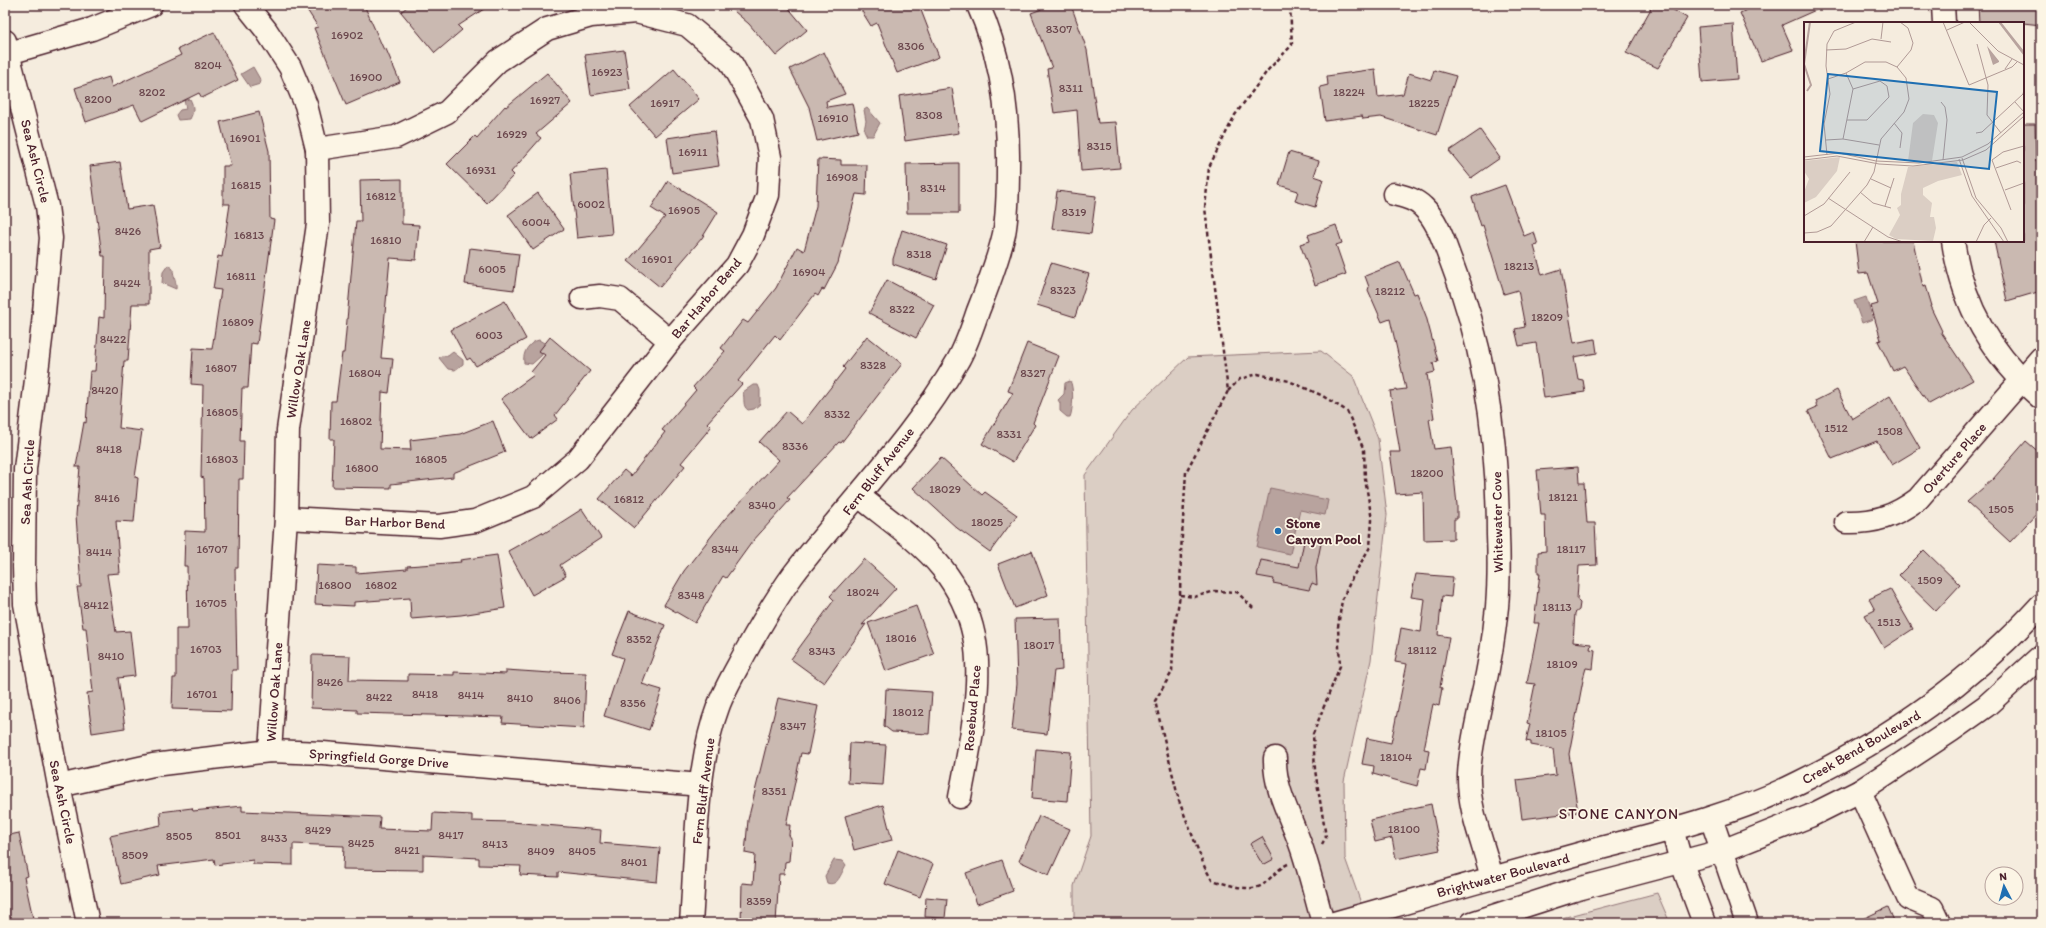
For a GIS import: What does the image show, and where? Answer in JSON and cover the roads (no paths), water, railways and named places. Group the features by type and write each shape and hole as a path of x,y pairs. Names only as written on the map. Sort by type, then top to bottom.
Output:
{"street":[{"path":"7,47 92,30 151,5"},
{"name":"Willow Oak Lane","path":"246,5 266,30 290,67 306,105 317,149 318,224 288,430 286,518 270,751"},
{"name":"Fern Bluff Avenue","path":"691,923 701,785 712,728 718,706 733,675 777,597 919,419 959,360 986,291 1004,232 1008,197 1008,145 1005,104 994,50 978,5"},
{"path":"1943,5 1944,22"},
{"name":"Bar Harbor Bend","path":"286,518 439,526 475,521 533,497 578,459 670,341 737,265 753,235 768,195 770,157 762,119 730,61 687,25 636,12 591,16 548,28 498,61 447,112 396,137 317,149"},
{"name":"Sea Ash Circle","path":"7,47 47,206 51,238 43,324 25,469 25,604 59,786 88,923"},
{"name":"Whitewater Cove","path":"1394,194 1408,198 1422,206 1433,219 1443,240 1460,283 1476,340 1488,397 1496,470 1499,578 1488,669 1471,750 1469,777 1472,803 1492,878"},
{"path":"1953,242 1961,283 1977,319 2001,357 2021,381 2041,398"},
{"path":"582,298 600,296 620,299 670,341"},
{"name":"Overture Place","path":"1846,522 1865,523 1881,520 1896,514 1918,499 2041,358"},
{"name":"Rosebud Place","path":"859,496 910,537 941,567 956,588 967,611 974,636 977,665 970,740 960,796"},
{"name":"Creek Bend Boulevard","path":"1672,829 1711,818 1799,783 1904,724 1958,685 2010,638 2041,605"},
{"path":"1472,923 1574,890 1722,851 1810,816 1860,791 1986,706 2041,656"},
{"name":"Springfield Gorge Drive","path":"59,786 153,765 270,751 324,753 701,785"},
{"path":"1275,758 1275,769 1279,787 1302,849 1323,923"},
{"path":"1860,791 1908,898 1932,908 1939,923"},
{"path":"1711,818 1747,923"},
{"path":"1672,829 1681,861 1704,923"},
{"name":"Brightwater Boulevard","path":"1334,923 1672,829"}],"place":[{"name":"Stone Canyon Pool","path":"1278,531"}],"district":[{"name":"STONE CANYON","path":"1619,814"}]}
